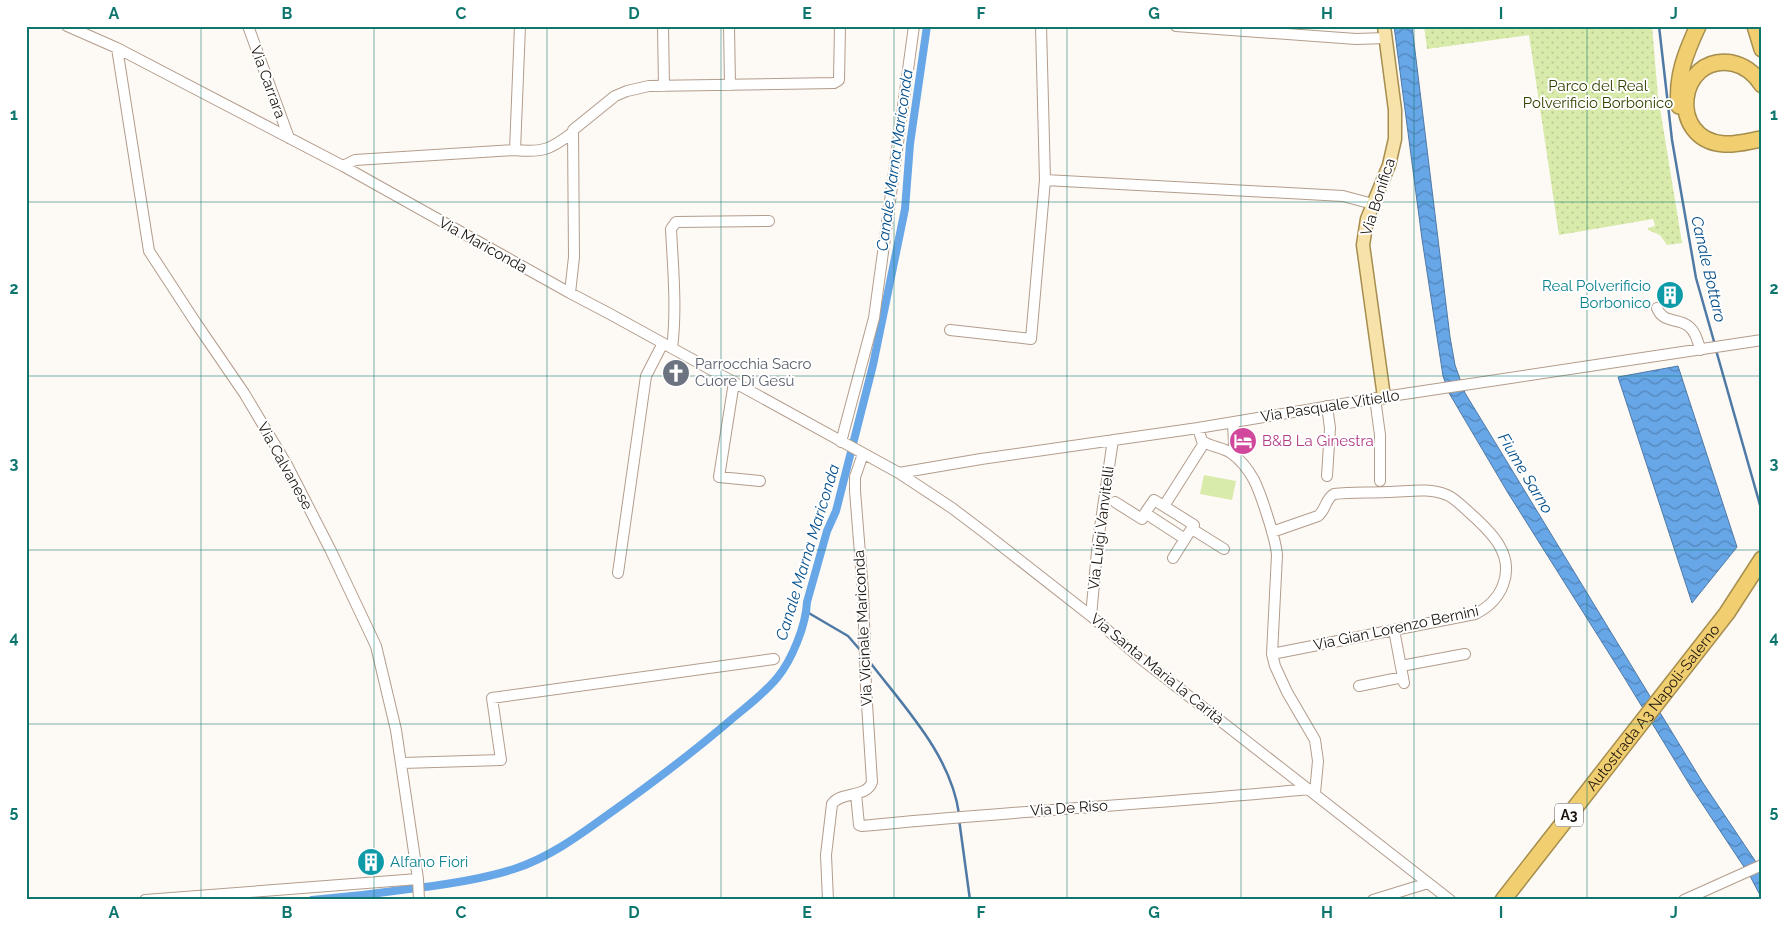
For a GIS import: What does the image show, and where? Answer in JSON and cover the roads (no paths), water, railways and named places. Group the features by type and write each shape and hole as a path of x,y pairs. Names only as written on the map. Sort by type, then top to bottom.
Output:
{"highway":[{"path":"1698,26 1683,62 1678,81 1679,105 1687,130 1696,140 1711,148 1739,150 1762,145"},
{"path":"1755,26 1762,49"},
{"path":"1762,85 1755,75 1746,68 1724,62 1713,64 1703,69 1690,85 1686,95 1685,106 1686,116 1692,126 1707,140 1723,144 1737,144 1762,139"},
{"name":"Autostrada A3 Napoli-Salerno","path":"1515,900 1670,694 1762,560"},
{"name":"Autostrada A3 Napoli-Salerno","path":"1670,694 1737,616 1762,579"},
{"name":"Autostrada A3 Napoli-Salerno","path":"1503,900 1639,734"}],"main road":[{"name":"Via Bonifica","path":"1379,397 1363,245 1365,228 1389,165 1395,138 1395,110 1385,32"}],"street":[{"name":"Via Mariconda","path":"67,26 117,48 343,166 570,294 860,452"},
{"name":"Via Carrara","path":"248,26 289,138"},
{"path":"515,150 520,26"},
{"path":"663,26 664,86"},
{"path":"729,26 730,85"},
{"path":"343,166 355,160 515,150 527,151 551,148 572,133 615,96 649,86 834,83 839,80 840,26"},
{"path":"844,443 874,318 914,26"},
{"path":"950,330 1031,339 1045,180 1041,26"},
{"path":"1176,26 1356,39 1385,32"},
{"name":"Via Calvanese","path":"117,48 149,251 244,393 287,465 331,551 376,646 402,763 419,897"},
{"path":"570,294 574,257 575,173 572,133"},
{"path":"1045,180 1343,196 1373,204"},
{"path":"618,573 646,376 667,346 674,291 671,228 676,222 769,221"},
{"path":"1657,308 1662,316 1689,325 1704,349"},
{"name":"Via Pasquale Vitiello","path":"899,473 981,459 1198,428 1379,397 1443,389 1762,340"},
{"path":"734,382 719,477 760,481"},
{"path":"1379,397 1380,480"},
{"path":"1327,406 1330,428 1327,476"},
{"path":"1233,422 1236,458"},
{"path":"1198,428 1200,438 1204,443 1219,447 1236,458 1253,479 1272,532 1277,555 1272,654 1286,692 1315,740 1318,761 1312,791"},
{"path":"1219,447 1229,444 1234,434"},
{"name":"Via Luigi Vanvitelli","path":"1091,616 1098,541 1113,440"},
{"path":"1164,506 1204,443"},
{"name":"Via Santa Maria la Carità","path":"860,452 899,473 958,512 1091,616 1140,658 1450,900"},
{"name":"Via Vicinale Mariconda","path":"856,794 866,790 871,786 872,782 865,666 863,590 855,491 855,476 860,452"},
{"name":"Via Gian Lorenzo Bernini","path":"1272,532 1318,516 1323,511 1328,498 1334,494 1426,491 1446,494 1456,500 1484,526 1499,545 1506,569 1504,586 1495,600 1475,614 1272,654"},
{"path":"1115,502 1142,519 1154,500 1194,525 1173,558"},
{"path":"1146,513 1185,539"},
{"path":"1192,528 1224,549"},
{"path":"1359,686 1404,680 1394,630"},
{"path":"1401,666 1465,654"},
{"path":"402,763 501,760 492,698 774,659"},
{"name":"Via De Riso","path":"856,794 858,820 862,826 959,816 1312,791"},
{"path":"828,900 826,855 831,808 837,798 856,794"},
{"path":"1684,900 1762,865"},
{"path":"145,900 418,880"},
{"path":"1373,900 1428,883"}],"water":[{"name":"Fiume Sarno","path":"1394,26 1412,26 1450,337 1455,365 1465,393 1703,783 1762,871 1762,899 1750,876 1691,787 1508,493 1449,393 1443,376 1422,239"},
{"path":"1678,366 1737,547 1692,603 1618,377"}],"waterway":[{"name":"Canale Marna Mariconda","path":"312,900 466,881 502,873 539,859 584,832 682,760 759,696 783,671 793,652 804,621 807,602 827,531 836,511 873,365 905,209 910,144 927,26"},
{"name":"Canale Bottaro","path":"1659,26 1672,140 1696,278 1715,345"},
{"name":"Canale Bottaro","path":"1716,350 1762,512"},
{"path":"807,612 848,636 861,651"},
{"path":"869,661 911,714 936,752 954,792 959,814"},
{"path":"959,819 970,900"},
{"name":"Canale Marna Mariconda","path":"354,896 355,900"}],"place":[{"name":"Real Polverificio Borbonico","path":"1670,295"},
{"name":"Parrocchia Sacro Cuore Di Gesù","path":"676,373"},
{"name":"B&B La Ginestra","path":"1243,441"},
{"name":"Alfano Fiori","path":"371,862"}],"park label":[{"name":"Parco del Real Polverificio Borbonico","path":"1598,94"}]}
